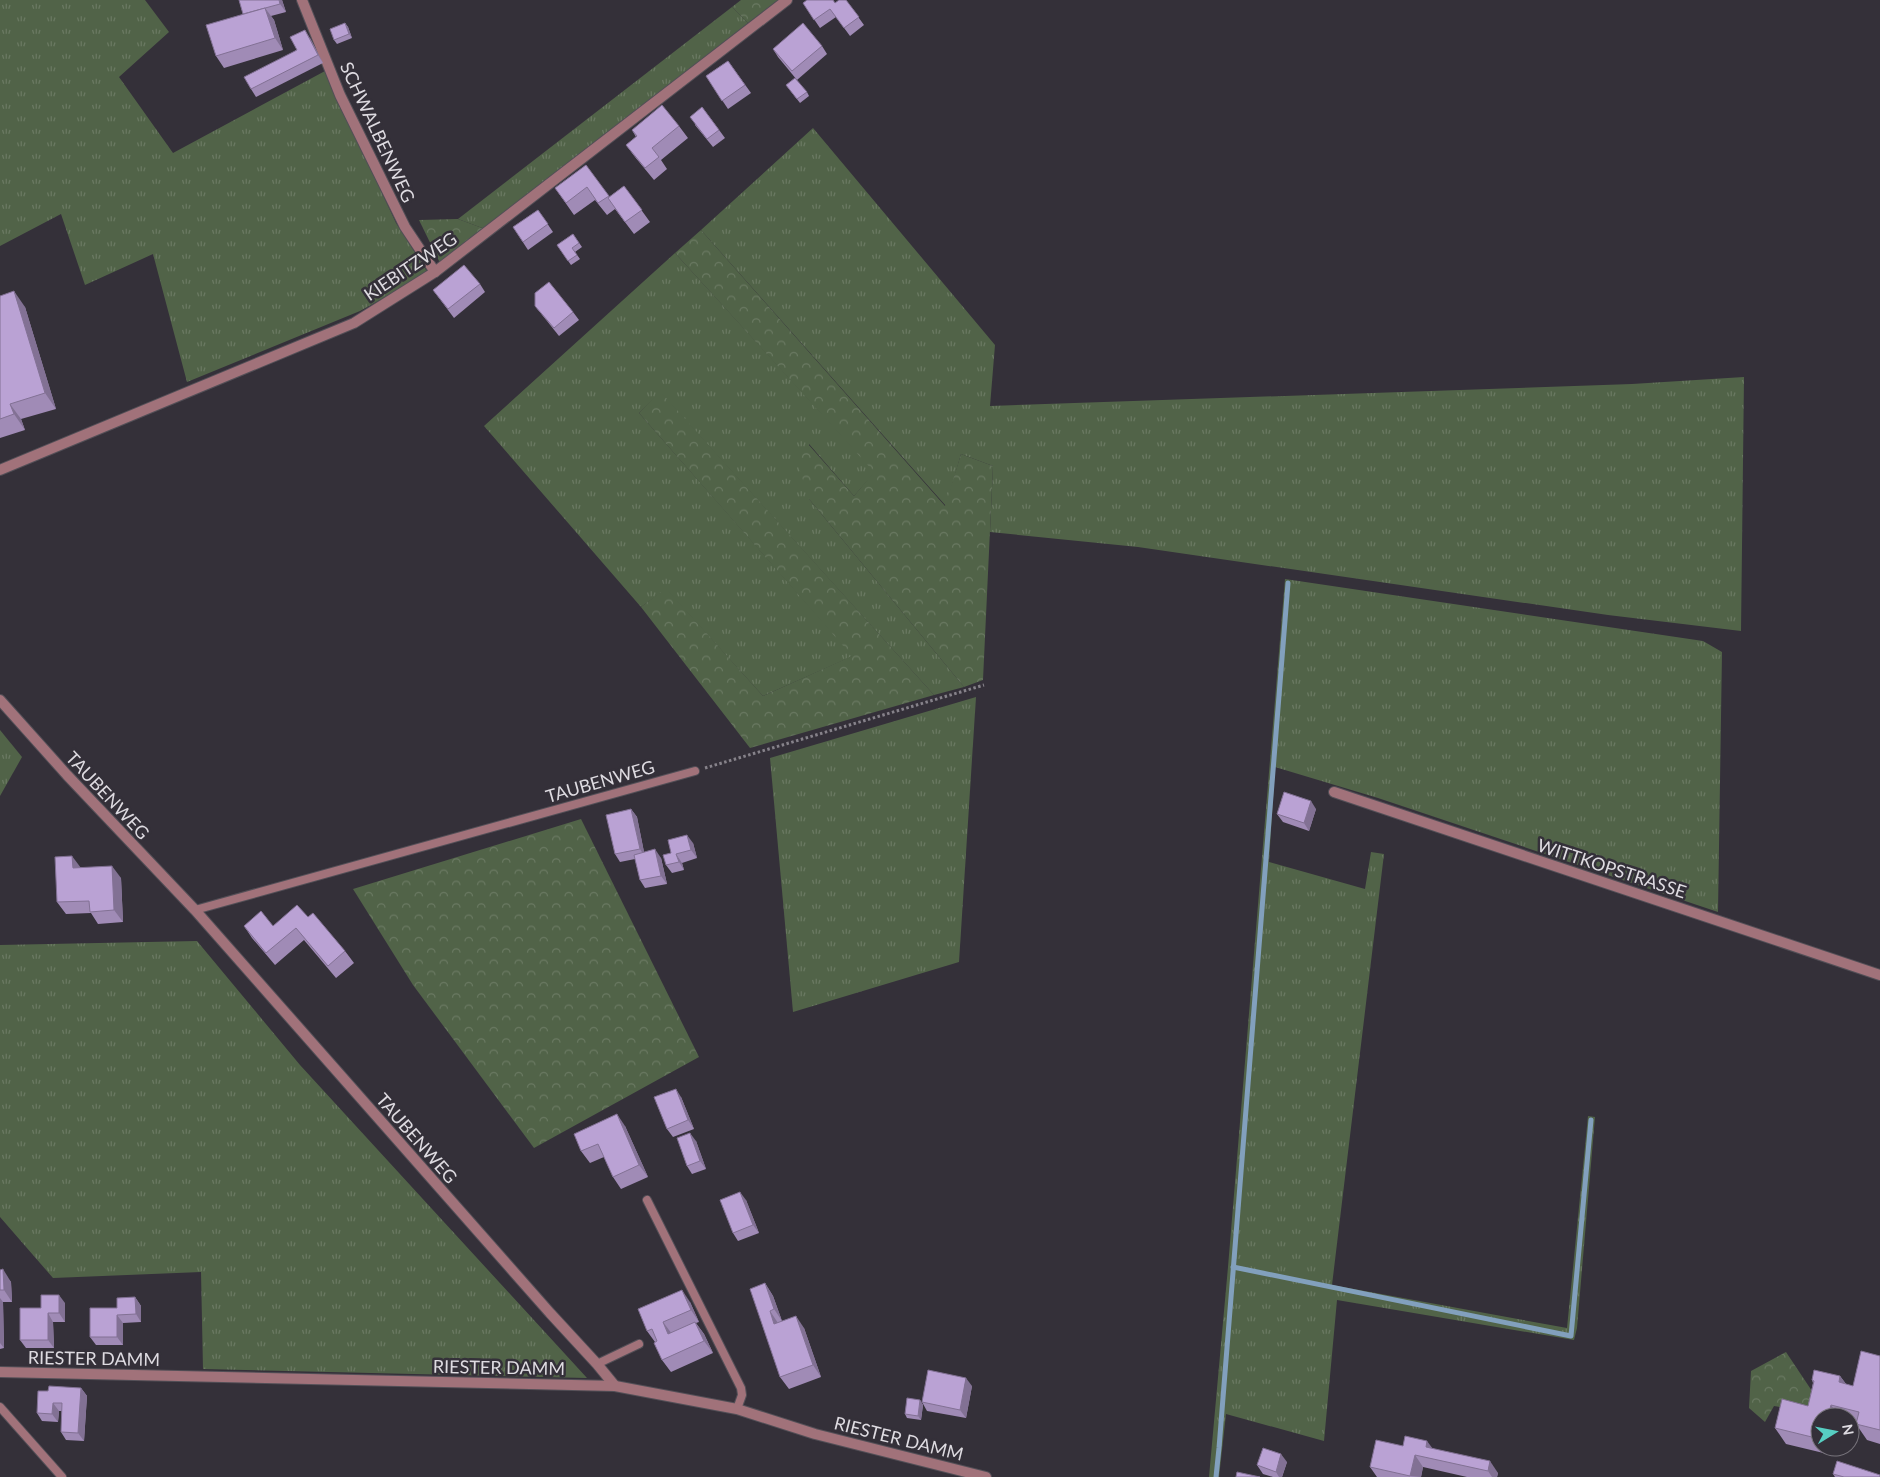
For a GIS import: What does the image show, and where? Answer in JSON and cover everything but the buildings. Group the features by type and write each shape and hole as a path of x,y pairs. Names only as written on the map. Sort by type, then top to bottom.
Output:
{"street":[{"name":"SCHWALBENWEG","path":"302,0 340,95 405,227 435,272"},
{"name":"KIEBITZWEG","path":"0,470 354,323 435,272 787,0"},
{"name":"TAUBENWEG","path":"0,700 67,775 195,910 597,1364 614,1386"},
{"name":"WITTKOPSTRASSE","path":"1334,792 1880,975"},
{"name":"RIESTER DAMM","path":"0,1372 614,1386 737,1409 815,1434 986,1477"}],"lane":[{"name":"TAUBENWEG","path":"195,910 695,771"},
{"path":"647,1200 741,1388 742,1395 737,1409"},
{"path":"597,1364 639,1344"},
{"path":"0,1407 62,1477"}],"path":[{"path":"695,771 984,685"}],"green space":[{"path":"0,0 145,0 169,32 119,77 173,153 325,71 396,223 428,273 360,311 187,382 153,254 85,285 61,214 0,246"},
{"path":"741,0 778,0 748,23 732,7"},
{"path":"732,7 748,23 485,229 458,219"},
{"path":"813,128 995,345 990,406 1632,384 1744,377 1741,631 1608,615 1138,547 990,532 993,466 961,454 946,506 701,230"},
{"path":"458,219 485,229 441,265 419,220"},
{"path":"701,230 945,506 961,454 993,466 983,680 964,687 809,499 796,458 808,444 854,496 874,472 675,253"},
{"path":"675,253 875,472 854,496 809,444 809,499 964,687 934,695 660,392 639,413 853,656 763,696 666,589 641,607 484,426"},
{"path":"660,391 934,695 750,748 641,607 666,588 763,696 852,656 639,413"},
{"path":"1285,579 1703,641 1722,652 1718,912 1378,798 1275,767 1269,862 1365,889 1371,852 1384,854 1332,1285 1567,1328 1588,1116 1595,1117 1577,1328 1574,1340 1337,1300 1324,1441 1226,1414 1219,1477 1209,1477 1228,1267"},
{"path":"976,697 959,962 793,1012 770,758"},
{"path":"0,730 22,757 0,796"},
{"path":"581,819 699,1057 534,1148 413,985 353,889"},
{"path":"197,941 300,1065 587,1378 203,1369 201,1272 53,1278 0,1217 0,945"},
{"path":"1786,1352 1814,1394 1810,1412 1774,1406 1765,1422 1749,1408 1751,1371"}],"waterway":[{"path":"1216,1477 1288,583"},
{"path":"1233,1267 1571,1336 1591,1120"}]}
